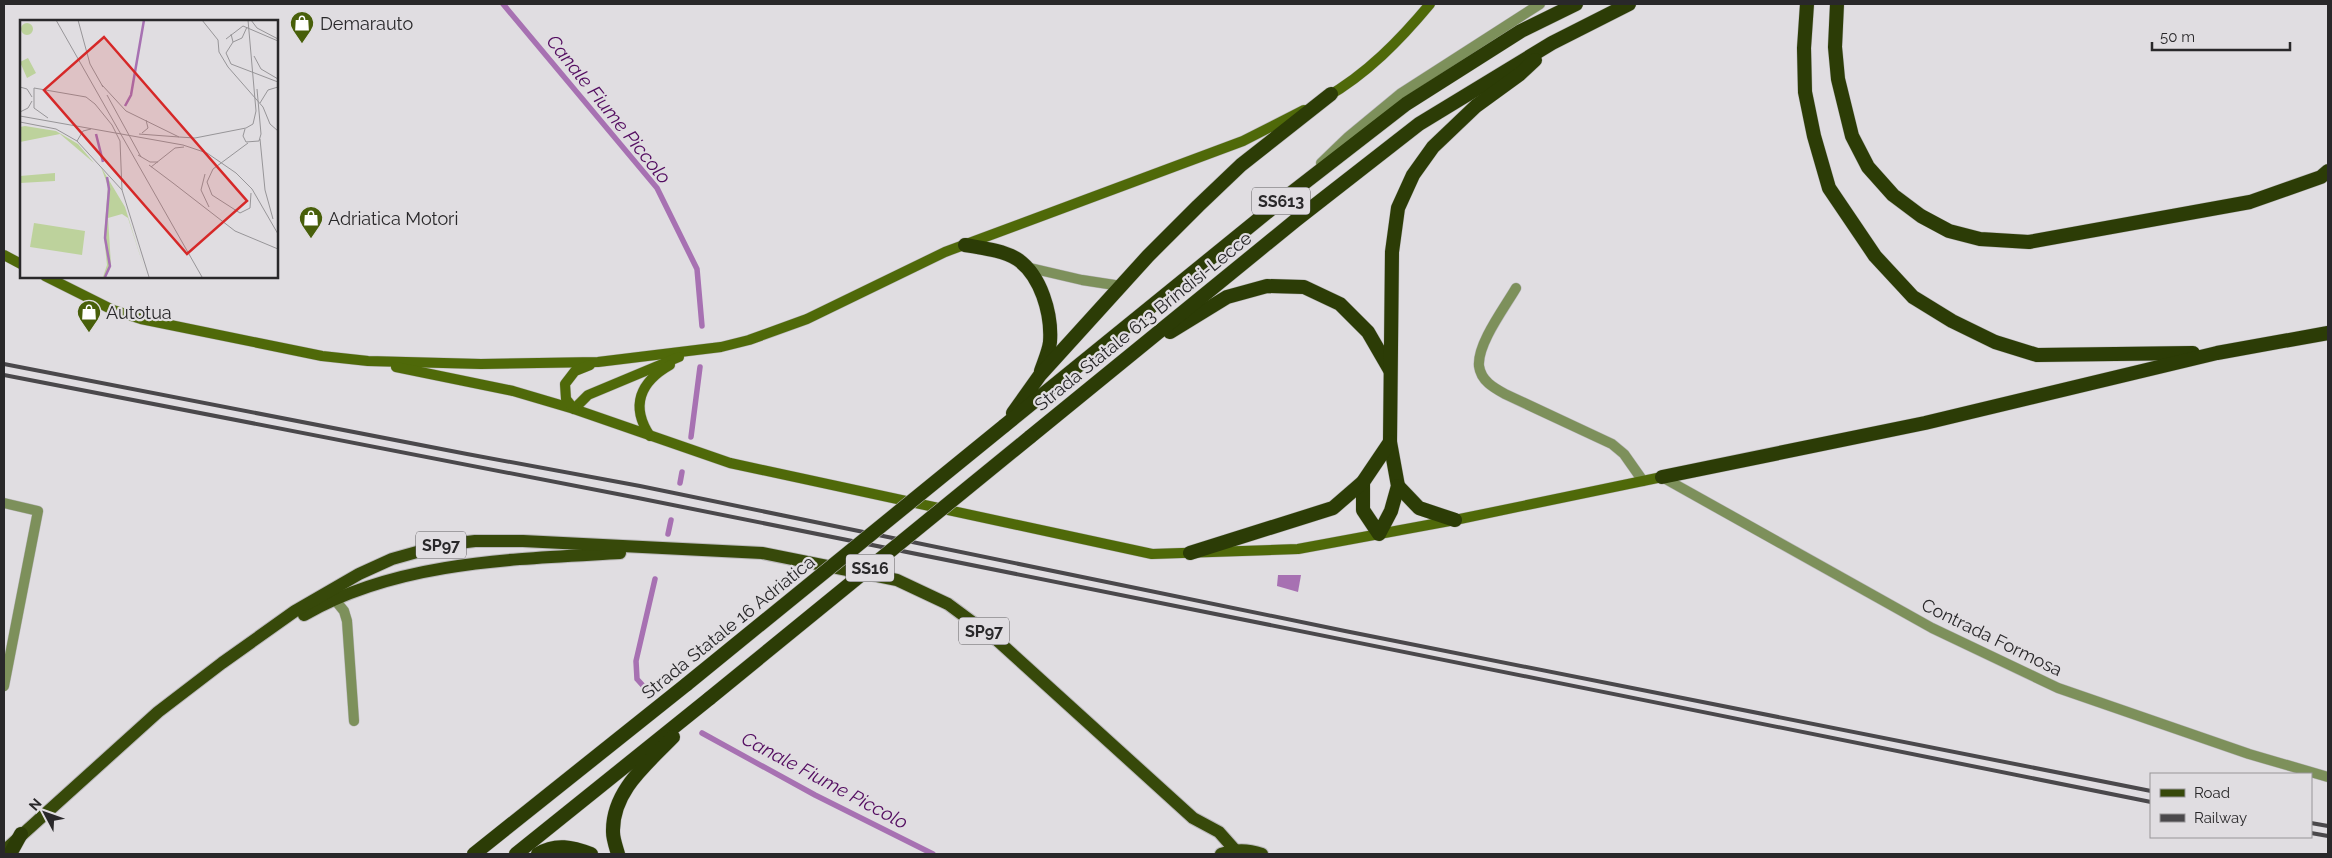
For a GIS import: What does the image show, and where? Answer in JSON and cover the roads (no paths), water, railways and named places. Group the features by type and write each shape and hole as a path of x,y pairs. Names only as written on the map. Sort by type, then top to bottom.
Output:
{"highway":[{"name":"Strada Statale 613 Brindisi-Lecce","path":"1004,426 1281,201 1406,104 1521,31 1576,4"},
{"name":"Strada Statale 613 Brindisi-Lecce","path":"1030,437 1296,220 1419,124 1552,43 1629,4"},
{"path":"1807,4 1804,48 1805,92 1814,136 1829,188 1875,256 1913,296 1952,321 1996,342 2037,355 2218,353"},
{"path":"1837,7 1835,46 1838,79 1852,136 1868,167 1893,195 1921,216 1949,231 1980,239 2029,242 2250,202 2321,177 2328,171"},
{"path":"1362,482 1363,510 1378,534 1391,511 1398,486 1390,442 1390,370 1392,252 1398,208 1413,175 1433,146 1476,106 1520,74 1552,43"},
{"path":"1004,426 1040,375 1121,286 1198,206 1241,165 1331,94"},
{"path":"965,245 1002,253 1016,259 1026,267 1040,288 1047,309 1050,342 1040,375"},
{"path":"1126,359 1227,297 1267,286 1304,287 1340,304 1368,332 1390,370"},
{"path":"1662,477 1925,423 2218,353 2328,333"},
{"name":"Strada Statale 16 Adriatica","path":"474,854 687,684 1004,426"},
{"name":"SS16","path":"516,854 1030,437"},
{"path":"1190,553 1333,508 1362,482 1390,442"},
{"path":"1398,486 1419,508 1455,520"},
{"name":"SS16","path":"618,854 613,833 615,809 626,787 710,698"},
{"path":"10,854 21,834"},
{"path":"538,854 545,850 571,846 591,854"}],"main road":[{"path":"49,278 113,310 141,319 322,356 368,361 481,364 598,362 694,351 749,340 807,319 917,265 965,245 1243,141 1331,94 1363,72 1406,33 1430,4"},
{"path":"4,255 20,263"},
{"path":"574,409 588,395 694,351"},
{"path":"650,436 643,425 639,410 641,396 646,384 664,368 694,351"},
{"path":"368,361 513,390 730,463 1051,534 1152,554 1298,549 1455,520 1662,477"},
{"path":"574,409 566,399 565,384 575,370 598,362"},
{"name":"SP97","path":"4,851 112,752 222,663 295,611 359,574 392,559 434,547 475,541 762,553 897,580 948,604 998,641 1186,812 1219,832 1235,850"},
{"name":"SP97","path":"222,663 312,610 399,578 468,566 690,549"},
{"path":"1221,854 1235,850 1250,850 1262,854"}],"street":[{"path":"1281,201 1348,137 1400,94 1540,4"},
{"path":"1026,267 1082,280 1121,286"},
{"path":"1516,288 1490,330 1479,366 1482,376 1490,386 1505,394 1612,444 1630,461 1643,481"},
{"name":"Contrada Formosa","path":"1662,477 1932,628 2058,688 2249,754 2328,777"},
{"path":"4,503 38,511 4,686"},
{"path":"335,600 344,611 347,621 354,721"}],"waterway":[{"name":"Canale Fiume Piccolo","path":"503,4 657,188 697,269 702,326"},
{"name":"Canale Fiume Piccolo","path":"691,437 700,367"},
{"name":"Canale Fiume Piccolo","path":"680,483 682,472"},
{"name":"Canale Fiume Piccolo","path":"668,534 671,520"},
{"name":"Canale Fiume Piccolo","path":"646,689 637,679 636,661 655,579"},
{"name":"Canale Fiume Piccolo","path":"702,733 815,795 933,854"}],"railway":[{"path":"4,364 640,486 1345,631 2150,791"},
{"path":"4,375 638,498 2150,802"},
{"path":"2312,823 2328,826"},
{"path":"2312,833 2328,836"}],"place":[{"name":"Demarauto","path":"302,44"},
{"name":"Adriatica Motori","path":"311,239"},
{"name":"Autotua","path":"89,333"}]}
